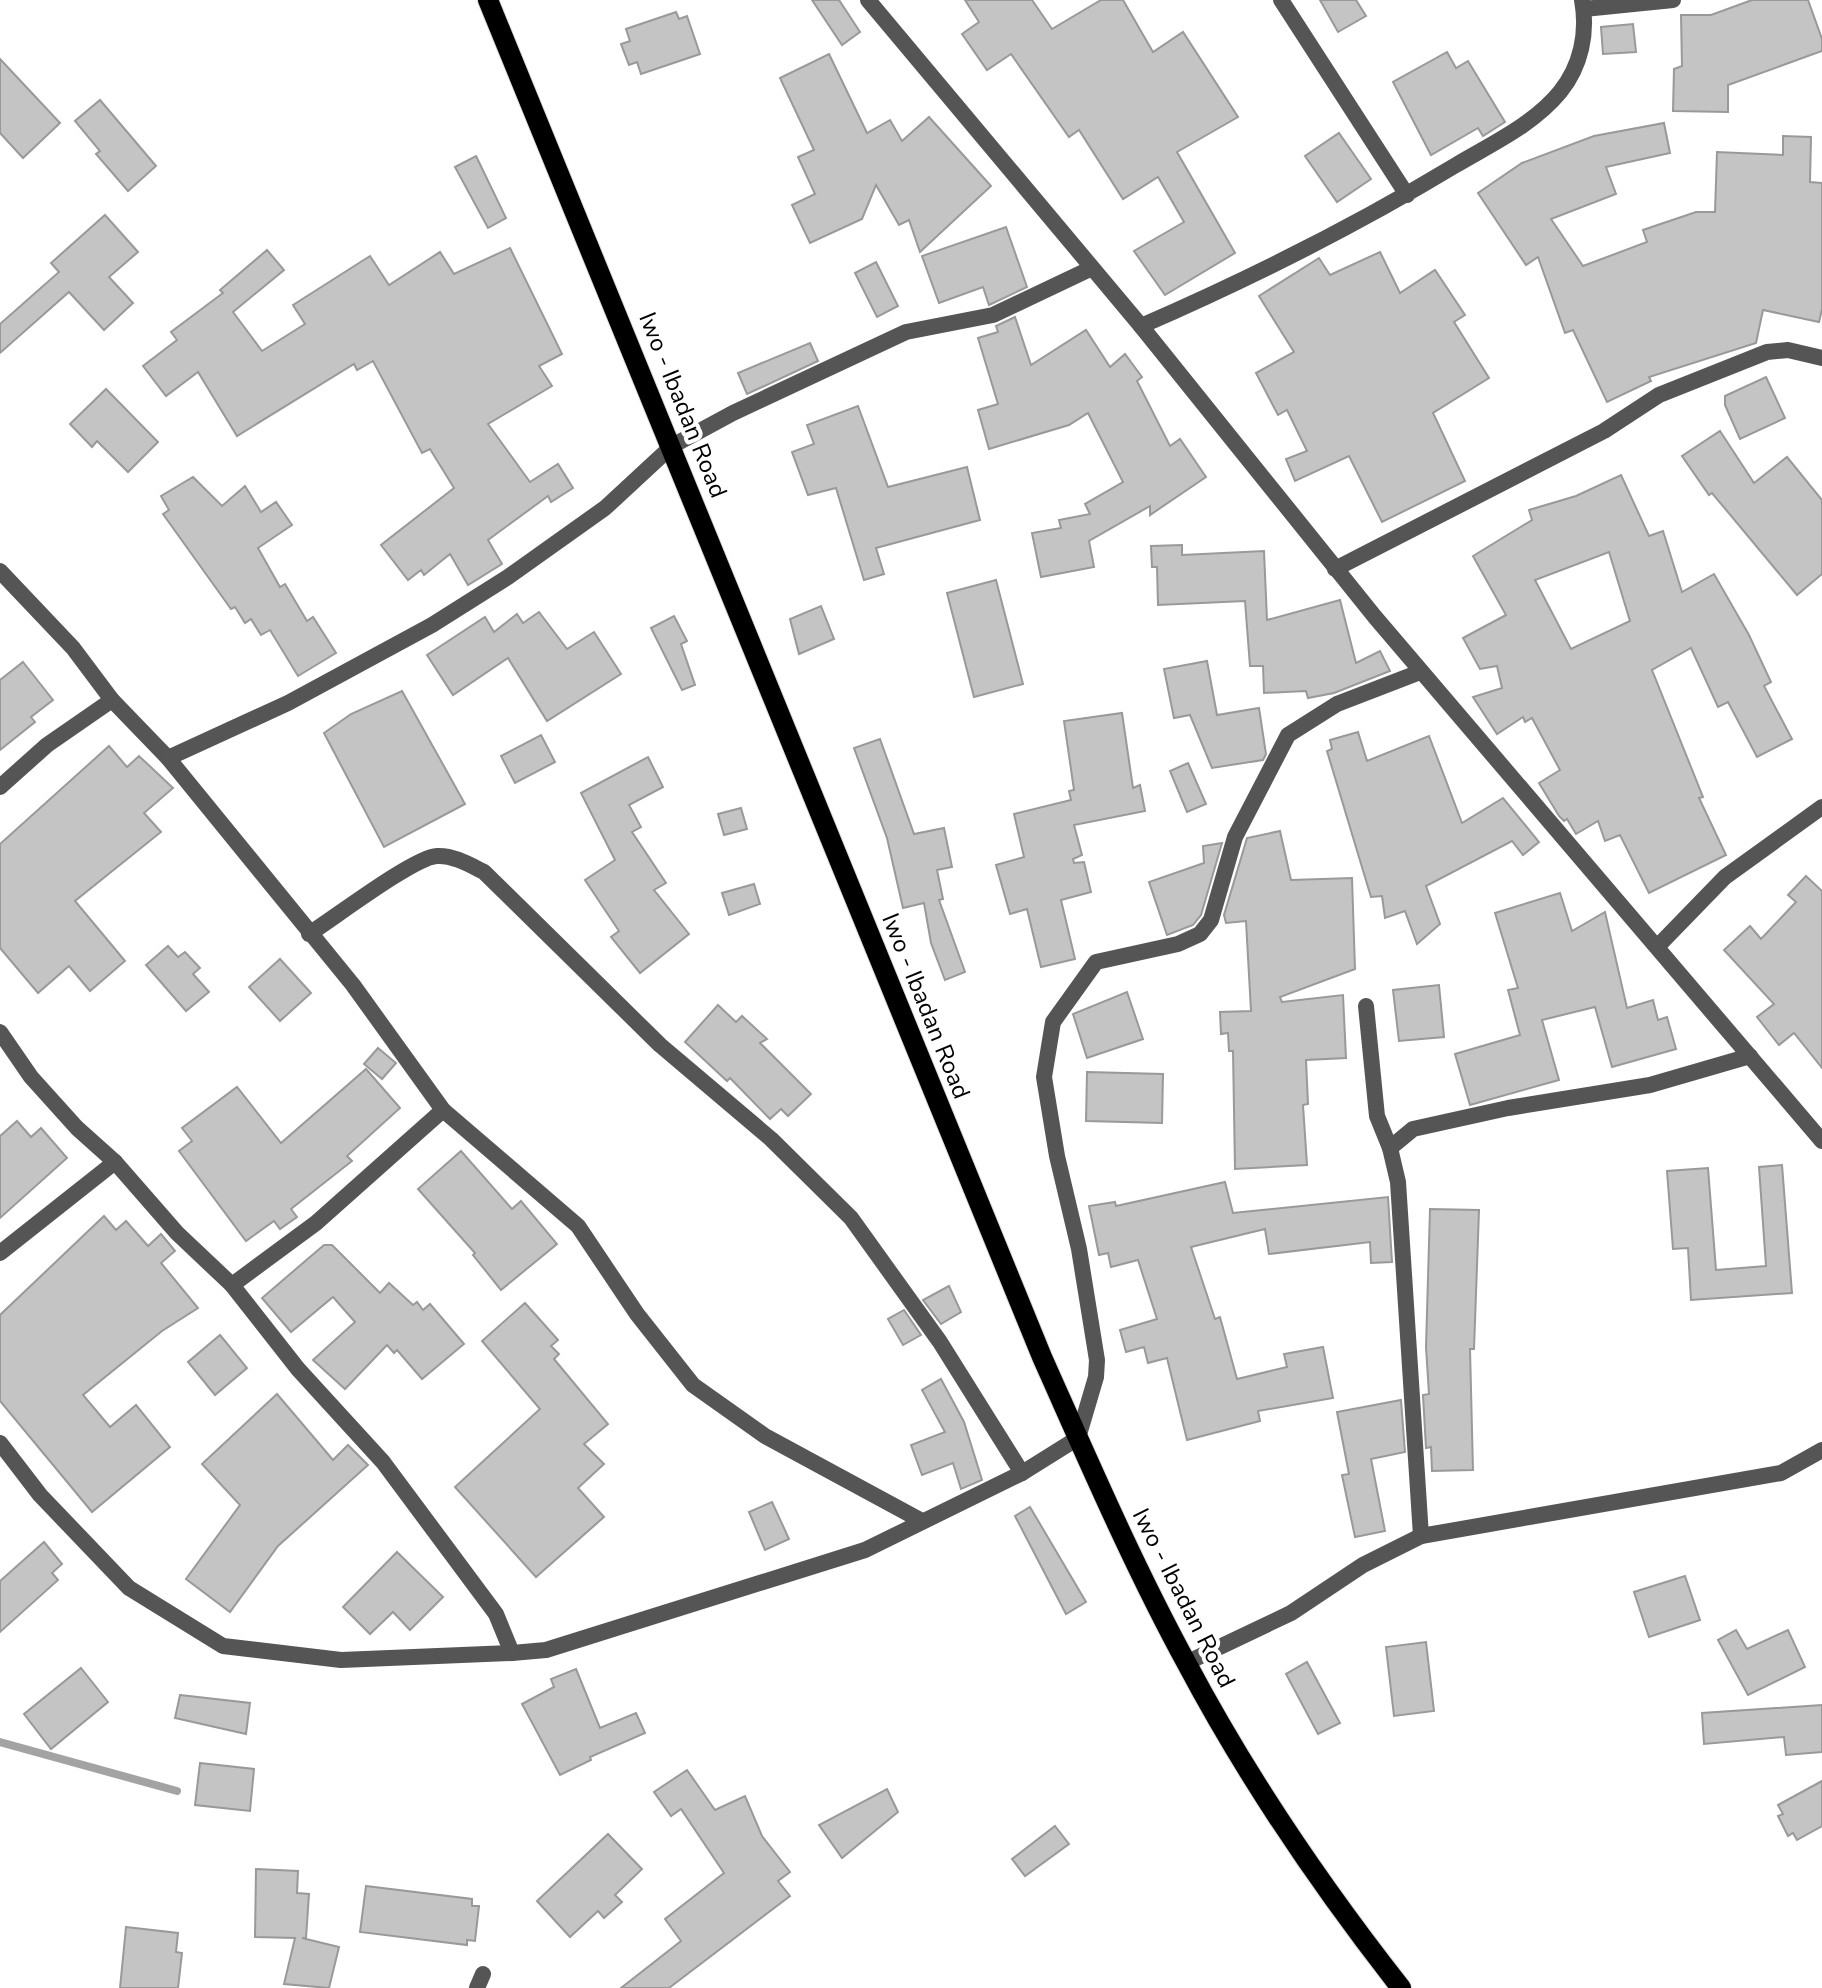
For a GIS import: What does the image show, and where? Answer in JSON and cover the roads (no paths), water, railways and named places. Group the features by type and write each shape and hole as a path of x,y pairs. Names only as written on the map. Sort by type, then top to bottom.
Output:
{"main road":[{"name":"Iwo - Ibadan Road","path":"488,0 672,446 884,974 1078,1438 1186,1663 1283,1826 1345,1916 1401,1988"}],"street":[{"path":"868,0 1141,326 1420,672 1822,1141"},
{"path":"1281,0 1407,195"},
{"path":"1141,326 1233,286 1407,195 1518,128 1559,92 1576,66 1582,44 1583,4 1673,0"},
{"path":"168,758 288,703 432,625 508,577 605,508 672,446 906,332 993,315 1092,268"},
{"path":"1335,569 1604,431 1659,395 1767,352 1788,350 1822,358"},
{"path":"0,571 73,648 112,700 168,758 392,1035 443,1110 578,1226 637,1314 693,1385 765,1436 922,1521"},
{"path":"0,1443 40,1495 129,1588 223,1646 341,1660 546,1650 865,1550 1022,1473 1078,1438 1096,1377 1097,1360 1079,1249 1044,1077 1053,1022 1096,962 1178,944 1200,934 1211,920 1235,837 1288,735 1337,704 1420,672"},
{"path":"0,787 47,745 112,700"},
{"path":"1658,946 1725,877 1822,807"},
{"path":"309,934 407,869 435,856 459,860 484,872 660,1045 771,1139 851,1218 940,1342 1022,1473"},
{"path":"1366,1006 1377,1116 1390,1148 1399,1197 1421,1536"},
{"path":"0,1032 31,1077 77,1128 115,1162 177,1233 232,1285 298,1369 383,1462 496,1614 512,1653"},
{"path":"1390,1148 1413,1129 1508,1108 1650,1085 1750,1056"},
{"path":"232,1285 316,1223 443,1110"},
{"path":"0,1253 115,1162"},
{"path":"1186,1663 1291,1613 1363,1565 1421,1536 1781,1473 1822,1450"}],"waterway":[{"path":"0,1742 177,1791"}]}
